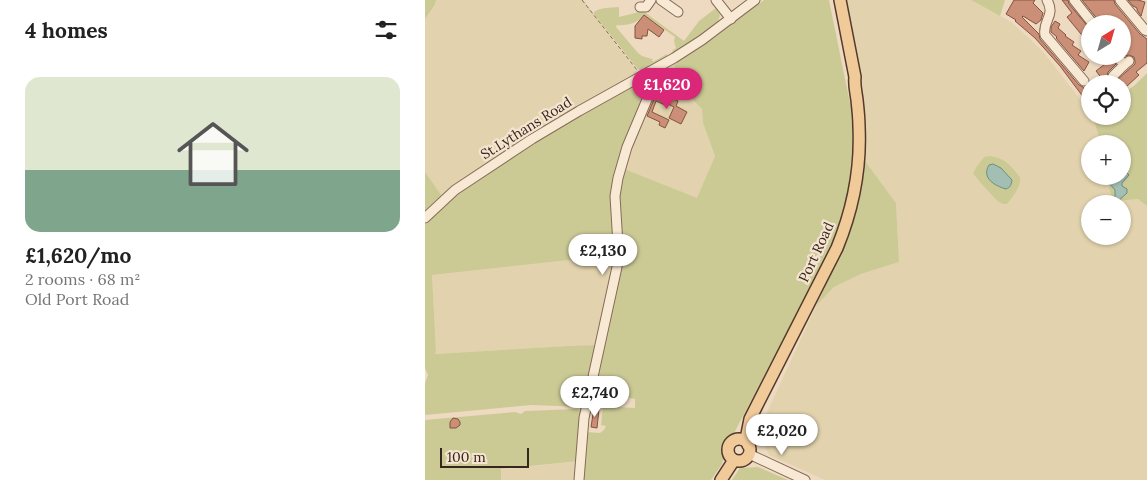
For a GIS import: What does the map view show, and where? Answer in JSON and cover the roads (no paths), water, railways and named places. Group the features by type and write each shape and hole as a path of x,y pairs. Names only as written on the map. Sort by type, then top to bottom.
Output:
{"main road":[{"name":"Port Road","path":"834,0 844,52 854,84"},
{"name":"Port Road","path":"748,449 747,434 750,419 832,258 847,221 854,194 859,161 859,121 854,84 855,77 839,0"},
{"name":"Port Road","path":"733,440 745,422 750,419"},
{"path":"740,439 746,442 748,449 744,459 734,460 729,455 729,446 733,440 740,439"},
{"path":"721,480 734,460"}],"street":[{"path":"661,0 678,12"},
{"path":"716,0 731,19"},
{"name":"St.Lythans Road","path":"425,218 455,190 531,139 689,49 755,0"},
{"path":"1047,0 1051,11 1045,35 1081,77"},
{"path":"1074,0 1086,15"},
{"path":"1120,0 1147,31"},
{"path":"640,7 646,6 651,1"},
{"path":"1114,75 1125,65"},
{"path":"579,480 584,418 617,267 618,245 615,196 617,178 627,147 651,90 652,81 646,74"},
{"path":"748,449 805,480"}]}
